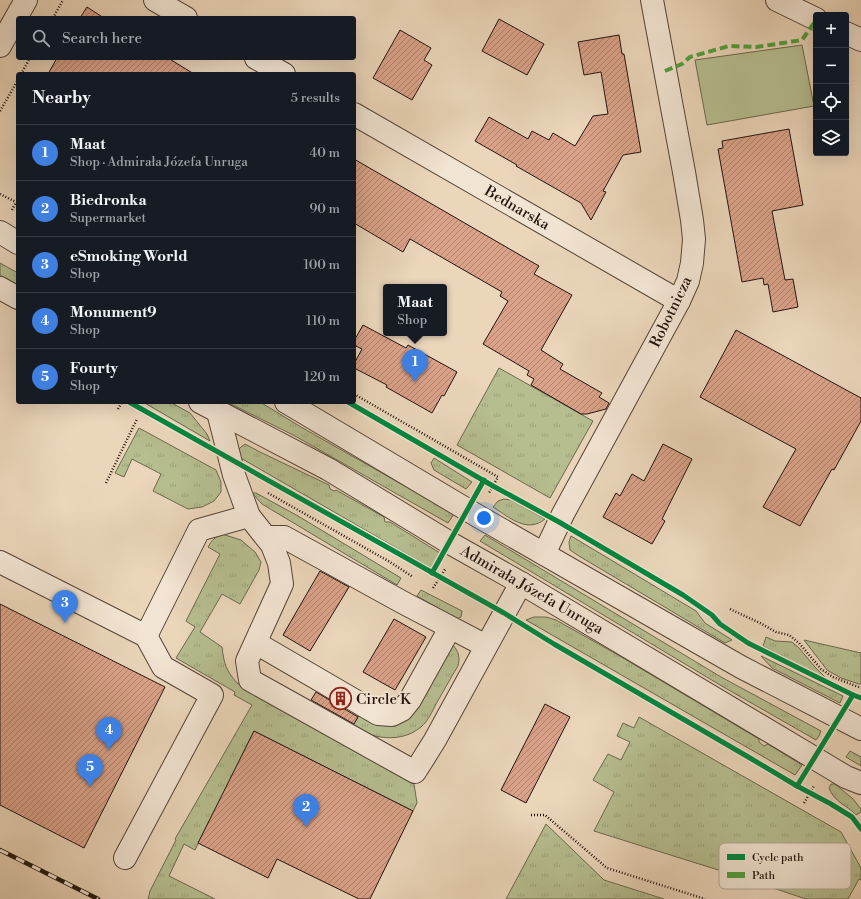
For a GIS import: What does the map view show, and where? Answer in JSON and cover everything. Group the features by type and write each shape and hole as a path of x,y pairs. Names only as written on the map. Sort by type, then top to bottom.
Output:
{"street":[{"path":"17,16 26,0"},
{"path":"155,0 183,16"},
{"name":"Robotnicza","path":"544,554 563,514 679,301 688,281 692,263 694,239 684,172 652,0"},
{"path":"777,0 813,18"},
{"path":"0,46 16,18"},
{"path":"849,34 861,40"},
{"path":"260,60 280,72"},
{"name":"Bednarska","path":"356,115 679,301"},
{"path":"0,232 16,242"},
{"path":"0,288 16,297"},
{"path":"289,404 476,515 741,667 861,729"},
{"path":"209,407 249,516 272,545 279,563 282,584 247,661 250,680 415,772 435,740 521,583"},
{"name":"Admirała Józefa Unruga","path":"209,407 328,469 450,543 521,583 846,777 861,783"},
{"path":"146,636 200,530 249,516"},
{"path":"266,537 284,537 450,628 486,646"},
{"path":"0,562 146,636 162,667 212,694 125,858"},
{"path":"256,643 378,714 392,715 402,710 410,700 450,628"}],"path":[{"path":"54,16 64,0"},
{"path":"22,72 29,60"},
{"path":"0,111 16,83"},
{"path":"0,194 16,202"},
{"path":"6,206 16,211"},
{"path":"356,395 498,477"},
{"path":"118,409 121,404"},
{"path":"106,483 137,419"},
{"path":"488,483 500,489"},
{"path":"436,575 447,581"},
{"path":"730,609 776,632 789,635 799,643 821,669 833,678 861,688"},
{"path":"806,790 815,795"},
{"path":"531,815 545,815 607,868 705,899"}],"green space":[{"path":"802,45 813,106 707,125 695,60"},
{"path":"0,263 16,272 16,284 0,275"},
{"path":"499,368 593,421 550,498 457,445"},
{"path":"146,404 174,404 190,413 207,434 210,441"},
{"path":"231,404 263,404 454,514 448,523 295,436"},
{"path":"139,428 216,470 221,482 221,492 214,501 202,507 188,509 153,491 161,474 132,459 124,477 115,473"},
{"path":"245,444 329,485 330,489 334,491 336,490 384,517 385,522 390,522 440,553 431,568 239,457 237,451"},
{"path":"434,458 472,482 466,489 434,470 431,463"},
{"path":"252,493 256,493 298,516 401,578 397,585 262,504"},
{"path":"504,499 511,500 545,519 532,525 518,522 493,507 498,501"},
{"path":"222,534 241,540 255,552 261,562 259,570 240,604 222,594 200,632 222,647 226,666 233,678 237,683 414,784 417,803 413,811 254,731 195,850 184,844 169,876 215,899 148,899 150,891 176,840 175,839 252,705 234,695 235,692 176,658 195,627 186,621 220,554 208,547 217,536"},
{"path":"485,535 721,677 821,731 819,736 816,740 720,685 480,541"},
{"path":"571,536 696,611 705,623 732,640 725,643 579,556 570,550 569,542"},
{"path":"421,590 462,611 461,617 457,619 417,596"},
{"path":"534,617 546,617 556,620 759,739 759,742 764,746 768,744 802,765 795,775 526,620"},
{"path":"766,637 775,641 792,642 828,680 763,646"},
{"path":"804,640 861,653 861,684 841,678 827,670"},
{"path":"453,645 457,650 459,660 458,666 430,716 421,727 412,733 391,738 359,732 340,723 343,717 354,723 360,714 381,725"},
{"path":"761,656 843,696 840,703 772,668"},
{"path":"639,717 841,832 847,843 719,843 719,870 594,831 614,792 593,780 608,754 621,760 630,742 617,736 623,723 634,728"},
{"path":"850,751 861,757 861,766 846,757"},
{"path":"831,784 835,784 853,799 861,809 861,812 856,815 837,800 829,788"},
{"path":"546,824 604,880 664,899 506,899"},
{"path":"851,850 861,868 861,880 859,879 848,899 806,899 776,889 851,889"}],"building":[{"path":"87,7 101,16 81,16"},
{"path":"499,19 544,44 527,75 482,51"},
{"path":"400,30 431,48 424,60 432,65 412,100 373,78"},
{"path":"619,35 622,54 624,54 641,152 623,155 603,191 606,192 591,220 581,203 475,141 489,117 528,139 532,131 549,140 553,133 575,146 593,116 608,114 601,72 584,75 578,42"},
{"path":"56,60 171,60 191,72 49,72"},
{"path":"789,129 803,205 772,211 785,280 793,279 798,307 773,312 768,284 764,285 763,278 742,282 718,149 723,148 722,141"},
{"path":"356,160 539,266 534,274 572,295 541,350 563,364 560,369 602,393 599,397 609,403 606,409 581,414 531,385 534,379 527,375 529,371 483,344 508,301 500,296 502,292 410,239 403,252 356,224"},
{"path":"363,325 406,348 408,345 457,372 444,396 442,395 432,413 386,387 387,385 356,369 356,360 362,349 356,346 356,337"},
{"path":"736,330 861,398 861,421 834,470 832,469 800,526 763,507 796,449 700,397"},
{"path":"663,444 692,459 662,519 665,521 652,544 603,517 616,493 620,496 632,474 644,481"},
{"path":"320,571 349,587 310,651 283,635"},
{"path":"0,604 165,687 84,848 0,805"},
{"name":"Circle K","path":"394,619 426,637 395,690 363,672"},
{"path":"316,692 358,717 354,724 311,700"},
{"path":"545,704 570,717 526,803 501,790"},
{"path":"254,731 413,811 370,899 359,899 277,859 268,878 198,843"}],"railway":[{"path":"0,850 98,899"}],"marked path":[{"path":"665,71 682,64 690,57 729,46 756,47 802,40 813,24"}],"cycle path":[{"path":"133,404 504,613 554,644 797,786 831,804 852,817 861,829"},
{"path":"351,404 493,486 559,522 683,595 712,615 720,624 748,643 853,695"},
{"path":"432,573 484,480"},
{"path":"797,786 853,695 861,698"}],"place":[{"name":"Maat","path":"415,382"},
{"name":"eSmoking World","path":"65,623"},
{"name":"Circle K","path":"340,699"},
{"name":"Monument9","path":"109,750"},
{"name":"Fourty","path":"90,787"},
{"name":"Biedronka","path":"306,827"}]}
